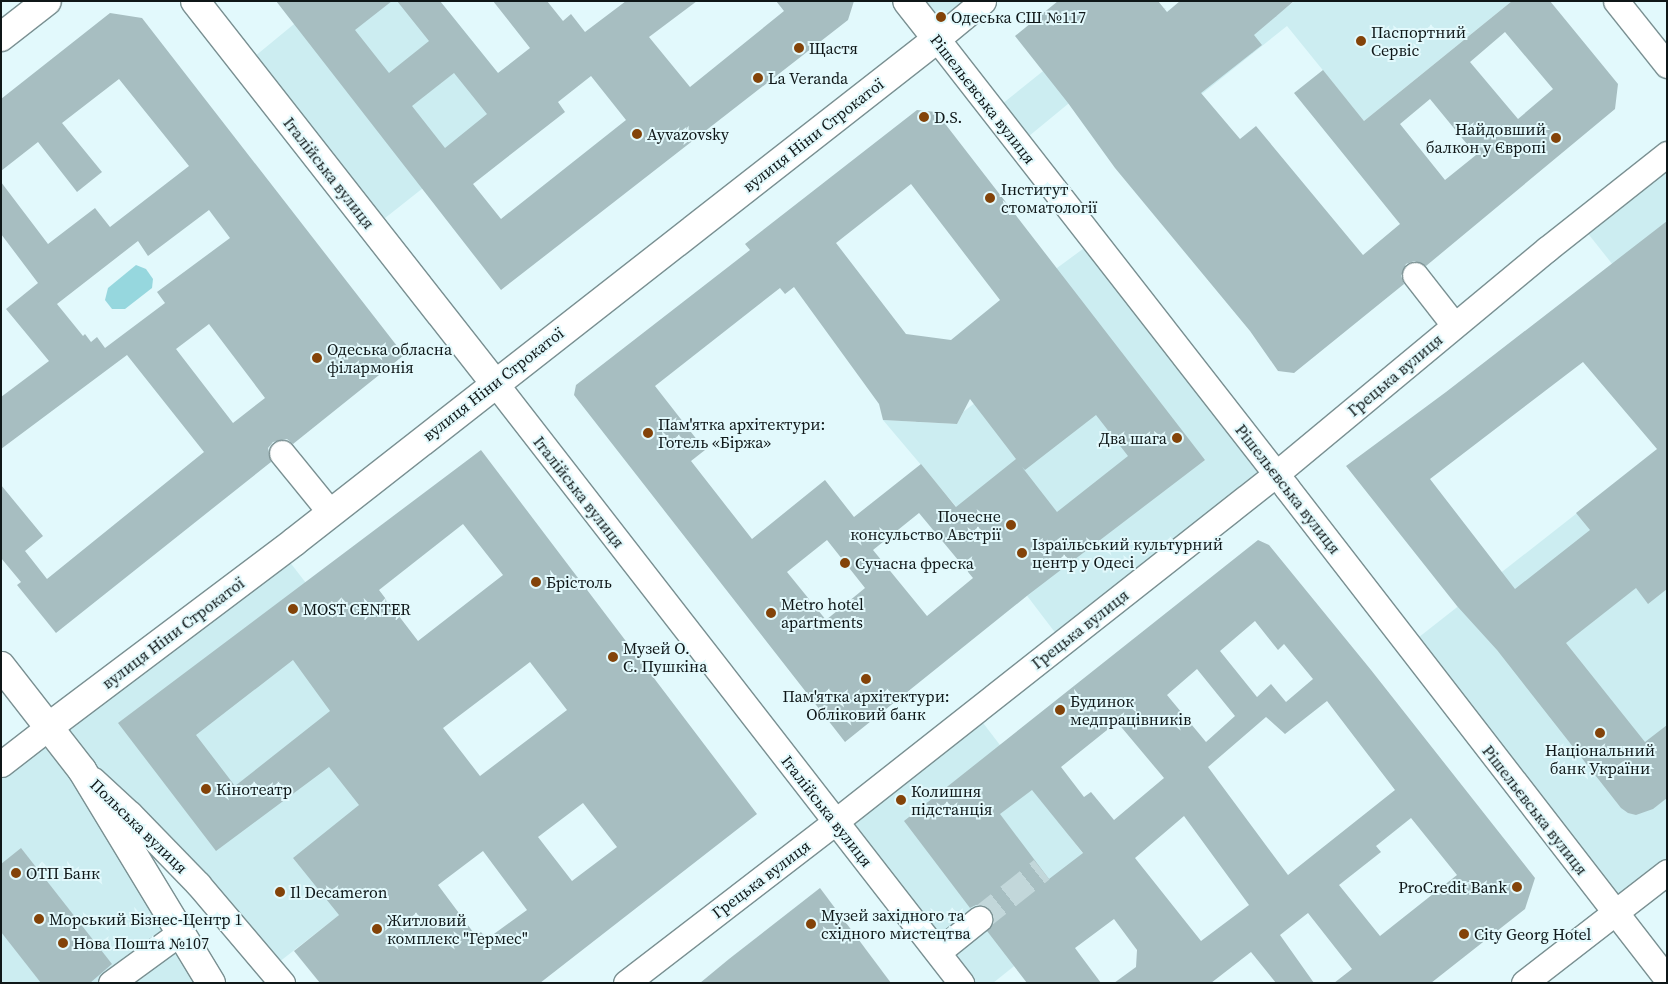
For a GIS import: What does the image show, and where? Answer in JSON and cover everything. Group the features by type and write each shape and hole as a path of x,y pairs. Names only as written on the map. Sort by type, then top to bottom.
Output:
{"main road":[{"path":"1,38 47,1"},
{"name":"Італійська вулиця","path":"195,1 495,383"},
{"name":"Рішельєвська вулиця","path":"907,1 936,40"},
{"name":"вулиця Ніни Строкатої","path":"50,726 330,512 936,40"},
{"name":"Польська вулиця","path":"1,666 50,726 82,770"},
{"path":"82,770 211,983"}],"street":[{"name":"вулиця Ніни Строкатої","path":"936,40 982,1"},
{"path":"1616,1 1667,65"},
{"name":"Рішельєвська вулиця","path":"936,40 1276,474 1667,979"},
{"name":"Грецька вулиця","path":"626,983 836,821 1276,474 1454,325 1667,154"},
{"path":"1415,274 1454,325"},
{"name":"Італійська вулиця","path":"495,383 962,983"},
{"path":"282,452 330,512"},
{"name":"вулиця Ніни Строкатої","path":"1,764 50,726"},
{"name":"Польська вулиця","path":"82,770 130,814 198,884 282,983"},
{"path":"1524,983 1667,872"},
{"path":"938,952 979,919"},
{"path":"111,983 181,932"}],"shaded area":[{"path":"322,1 440,1 498,73 521,56 466,154 375,226 248,62"},
{"name":"Одеська СШ №117","path":"911,1 978,1 937,33"},
{"path":"1295,1 1512,1 1364,121 1287,26 1173,117 1125,57 1023,141 997,108 1123,7 1163,57 1278,14"},
{"path":"1667,160 1667,333 1582,226"},
{"path":"1091,243 1270,471 1060,639 987,543 883,420 957,424 963,412 1038,355 1057,268"},
{"path":"136,265 146,269 153,279 152,288 125,309 112,309 105,300 108,288"},
{"path":"1637,466 1667,494 1667,868 1616,907 1414,641"},
{"path":"282,552 306,583 389,876 274,966 50,726"},
{"path":"977,715 1110,889 993,983 967,983 838,822"},
{"path":"50,729 205,983 1,983 1,766"}],"building":[{"path":"276,1 392,1 355,30 389,73 429,41 397,1 440,1 498,73 530,48 493,1 547,1 563,21 571,14 585,32 626,1 697,1 649,37 690,87 784,11 776,1 854,1 848,20 501,290","holes":["454,73 487,114 445,148 412,106","591,76 626,120 501,219 473,184 565,112 558,102"]},
{"path":"1058,1 1158,1 1167,12 1180,1 1294,1 1254,35 1262,45 1201,93 1240,139 1256,126 1363,255 1400,224 1294,93 1323,70 1364,121 1512,1 1550,1 1618,84 1615,109 1426,266 1414,261 1406,264 1401,276 1404,284 1294,373 1278,371 1250,331 1115,168 1068,103 1015,36","holes":["1505,32 1553,89 1518,119 1470,62","1430,99 1476,155 1445,180 1400,124"]},
{"path":"110,13 142,18 404,355 293,444 287,439 273,442 268,448 271,462 56,633 17,585 21,582 1,558 1,485 43,536 25,551 47,579 204,452 127,355 1,449 1,397 49,361 6,309 38,283 1,234 1,182 48,244 95,208 110,227 189,166 119,79 62,123 102,172 77,192 38,142 1,171 1,99","holes":["209,210 230,238 157,292 165,303 105,348 97,337 91,342 85,334 83,336 57,304 138,241 148,256","209,324 265,398 233,423 176,349"]},
{"path":"917,110 936,112 1205,460 1028,595 845,742 574,395 576,385 750,250 745,244","holes":["911,184 1000,300 951,340 906,334 836,243","794,287 879,404 883,420 957,424 970,399 1016,459 956,507 921,464 854,517 825,480 752,539 691,461 705,450 655,386 780,288 785,294","1096,415 1128,456 1057,512 1022,467 1025,470","919,513 973,578 927,616 873,550","827,540 865,588 826,620 787,572"]},
{"path":"1667,221 1667,589 1648,604 1636,588 1566,643 1645,742 1667,725 1667,798 1653,809 1636,815 1628,813 1621,808 1497,650 1457,606 1346,466 1446,392","holes":["1583,362 1657,449 1576,513 1590,530 1515,589 1430,479"]},
{"path":"481,450 757,814 540,983 320,983 294,951 339,915 293,858 359,805 329,767 216,851 118,723","holes":["463,524 503,575 418,641 379,590","293,660 330,711 235,786 196,735","530,662 567,710 480,776 443,728","583,803 617,847 572,881 538,837","483,851 527,910 487,939 481,932 476,936 438,885"]},
{"path":"1258,540 1269,545 1371,670 1535,878 1525,909 1431,983 1334,983 1352,969 1308,913 1280,935 1314,983 1276,983 1251,952 1211,983 1114,983 1136,967 1137,950 1114,919 1075,948 1101,983 1027,983 987,931 993,924 990,910 984,905 976,905 970,908 904,821","holes":["1255,621 1278,650 1284,644 1313,679 1286,702 1271,684 1257,697 1220,651","1197,669 1235,716 1206,742 1167,695","1327,701 1395,790 1288,875 1208,767 1266,717 1285,734","1117,722 1164,778 1114,820 1091,792 1084,797 1061,767","1032,790 1083,853 1049,879 1000,814","1184,816 1249,905 1201,941 1135,858","1411,818 1457,875 1380,936 1339,885 1381,852 1376,846"]},
{"name":"Морський Бізнес-Центр 1","path":"21,848 112,964 90,983 41,983 1,932 1,864"},
{"name":"Музей західного та східного мистецтва","path":"820,888 891,983 700,983 729,959"}],"tunnel":[{"path":"979,919 1042,869"}],"place":[{"name":"Одеська СШ №117","path":"941,17"},
{"name":"Паспортний Сервіс","path":"1361,41"},
{"name":"Щастя","path":"799,48"},
{"name":"La Veranda","path":"758,78"},
{"name":"D.S.","path":"924,117"},
{"name":"Ayvazovsky","path":"637,134"},
{"name":"Найдовший балкон у Європі","path":"1556,138"},
{"name":"Інститут стоматології","path":"990,198"},
{"name":"Одеська обласна філармонія","path":"317,358"},
{"name":"Пам'ятка архітектури: Готель «Біржа»","path":"648,433"},
{"name":"Два шага","path":"1177,438"},
{"name":"Почесне консульство Австрії","path":"1011,525"},
{"name":"Ізраїльський культурний центр у Одесі","path":"1022,553"},
{"name":"Сучасна фреска","path":"845,563"},
{"name":"Брістоль","path":"536,582"},
{"name":"MOST CENTER","path":"293,609"},
{"name":"Metro hotel apartments","path":"771,613"},
{"name":"Музей О. С. Пушкіна","path":"613,657"},
{"name":"Пам'ятка архітектури: Обліковий банк","path":"866,679"},
{"name":"Будинок медпрацівників","path":"1060,710"},
{"name":"Національний банк України","path":"1600,733"},
{"name":"Кінотеатр","path":"206,789"},
{"name":"Колишня підстанція","path":"901,800"},
{"name":"ОТП Банк","path":"16,873"},
{"name":"ProCredit Bank","path":"1517,887"},
{"name":"Il Decameron","path":"280,892"},
{"name":"Морський Бізнес-Центр 1","path":"39,919"},
{"name":"Музей західного та східного мистецтва","path":"811,924"},
{"name":"Житловий комплекс \"Гермес\"","path":"377,929"},
{"name":"City Georg Hotel","path":"1464,934"},
{"name":"Нова Пошта №107","path":"63,943"}]}
